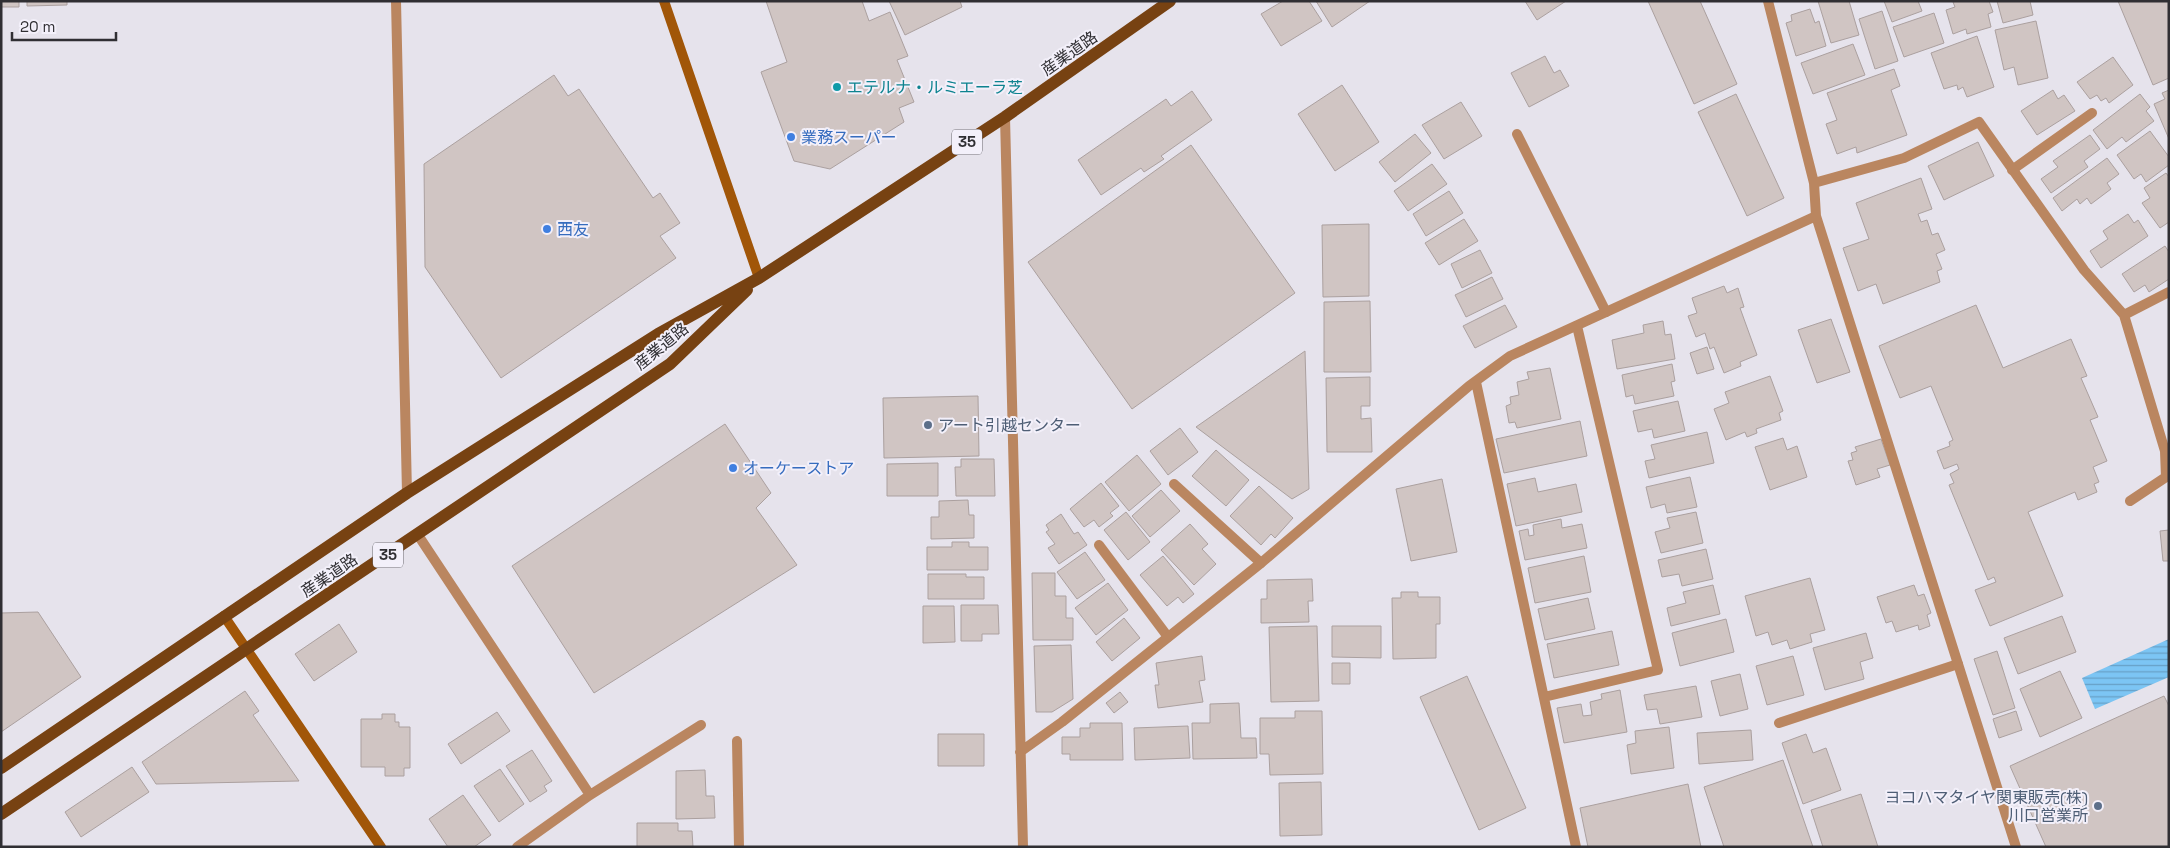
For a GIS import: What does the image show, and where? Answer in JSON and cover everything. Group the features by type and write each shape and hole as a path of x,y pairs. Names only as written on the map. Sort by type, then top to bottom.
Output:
{"main road":[{"name":"産業道路","path":"1,768 407,493 658,334 759,278 1005,117 1170,1"},
{"name":"産業道路","path":"1,814 670,364 759,278"}],"street":[{"path":"396,1 407,493"},
{"path":"664,1 759,278"},
{"path":"1770,2 1814,183 1816,216 2016,847"},
{"path":"2012,170 2092,114"},
{"path":"1005,117 1023,847"},
{"path":"1814,183 1904,158 1979,122 2084,270 2124,315 2165,451 2166,477 2130,501"},
{"path":"1516,134 1606,312"},
{"path":"1020,752 1261,563 1469,386 1510,356 1816,216"},
{"path":"2124,315 2169,292"},
{"path":"1544,697 1658,670 1577,326"},
{"path":"1476,382 1576,847"},
{"path":"1174,484 1261,563"},
{"path":"418,535 590,795"},
{"path":"1099,545 1168,637"},
{"path":"224,616 381,847"},
{"path":"1779,723 1958,664"},
{"path":"517,847 590,795 701,725"},
{"path":"737,741 740,847"}],"water":[{"path":"2169,639 2169,677 2095,709 2082,678"}],"building":[{"path":"1,1 19,1 19,7 1,7"},
{"path":"27,1 67,1 67,5 27,6"},
{"name":"エテルナ・ルミエーラ芝","path":"766,1 862,1 869,21 890,12 908,56 897,60 914,102 899,108 904,122 830,169 794,161 761,72 787,62"},
{"path":"889,1 960,1 962,7 905,35"},
{"path":"1283,1 1309,1 1322,21 1281,46 1261,14"},
{"path":"1316,1 1370,1 1332,27"},
{"path":"1525,1 1566,1 1537,20"},
{"path":"1648,1 1700,1 1737,84 1694,104"},
{"path":"1818,1 1849,1 1859,35 1831,43"},
{"path":"1884,1 1918,1 1922,11 1892,22"},
{"path":"1989,1 1993,12 1988,14 1991,27 1967,34 1966,29 1953,34 1946,10 1955,7 1953,2"},
{"path":"1997,1 2030,1 2033,15 2003,23"},
{"path":"2118,1 2169,1 2169,78 2153,85"},
{"path":"1810,9 1815,23 1819,21 1826,46 1796,56 1786,23 1792,21 1791,15"},
{"path":"1882,11 1898,61 1875,69 1859,19"},
{"path":"1934,13 1944,43 1904,57 1893,27"},
{"path":"2036,21 2048,78 2018,85 2014,67 2004,70 1995,30"},
{"path":"1977,36 1994,87 1967,97 1963,87 1958,90 1957,85 1944,89 1931,53"},
{"path":"1853,44 1865,75 1813,94 1801,63"},
{"path":"1545,56 1554,73 1560,70 1569,86 1529,107 1511,73"},
{"path":"2113,57 2133,85 2109,103 2106,98 2101,101 2097,95 2090,99 2077,82"},
{"path":"1894,69 1900,86 1891,90 1907,135 1857,153 1856,147 1837,154 1826,124 1837,120 1827,93"},
{"name":"西友","path":"554,75 568,96 579,89 653,198 660,193 680,223 660,236 676,258 501,378 425,267 424,164"},
{"path":"1342,85 1379,142 1335,171 1298,114"},
{"path":"2053,90 2058,99 2064,95 2075,111 2037,135 2021,111"},
{"path":"2169,90 2169,139 2154,104 2165,99 2162,93"},
{"path":"1192,91 1212,120 1161,156 1164,159 1144,172 1141,168 1101,195 1078,160 1166,99 1171,106"},
{"path":"1736,94 1784,198 1747,216 1698,112"},
{"path":"2140,94 2150,107 2146,111 2154,121 2126,142 2122,137 2107,149 2093,130"},
{"path":"1461,102 1482,136 1444,159 1422,125"},
{"path":"2150,131 2169,157 2169,165 2146,182 2141,174 2134,179 2117,155"},
{"path":"1415,134 1431,153 1395,182 1379,162"},
{"path":"2090,135 2100,149 2084,161 2088,167 2051,193 2041,179 2058,167 2053,161"},
{"path":"1978,142 1994,176 1944,200 1928,166"},
{"path":"1191,145 1295,293 1132,409 1028,262"},
{"path":"2107,158 2119,174 2107,183 2111,189 2091,204 2087,198 2080,204 2077,199 2062,211 2053,198"},
{"path":"1432,164 1447,184 1408,211 1394,191"},
{"path":"2166,173 2169,177 2169,222 2160,228 2142,203 2150,198 2144,188"},
{"path":"1921,178 1932,209 1918,214 1921,222 1927,220 1932,235 1938,233 1945,250 1936,254 1942,269 1937,271 1940,282 1883,304 1876,284 1858,291 1843,248 1869,239 1856,203"},
{"path":"1449,191 1463,213 1426,236 1413,214"},
{"path":"2128,214 2134,223 2138,220 2148,236 2101,268 2090,251 2108,239 2103,231"},
{"path":"1464,219 1478,241 1439,265 1425,243"},
{"path":"1369,224 1369,296 1323,297 1322,225"},
{"path":"2165,246 2169,252 2169,279 2149,292 2145,285 2134,292 2122,274"},
{"path":"1480,250 1492,273 1462,288 1451,264"},
{"path":"1492,277 1503,299 1466,317 1455,295"},
{"path":"1724,286 1727,293 1738,288 1744,307 1740,308 1757,355 1740,362 1741,366 1724,373 1714,347 1710,349 1705,333 1696,337 1688,316 1697,313 1692,298"},
{"path":"1370,301 1371,372 1324,372 1324,302"},
{"path":"1505,305 1517,327 1475,348 1463,326"},
{"path":"1976,305 2003,368 2071,339 2087,376 2081,378 2098,417 2090,420 2107,461 2093,467 2099,482 2094,484 2097,492 2078,500 2075,492 2028,512 2063,596 1990,626 1975,590 1996,582 1994,577 1988,580 1949,485 1954,483 1950,474 1959,469 1957,464 1944,469 1937,451 1950,446 1949,442 1953,440 1931,386 1900,398 1879,346"},
{"path":"1831,319 1850,372 1817,383 1798,330"},
{"path":"1663,321 1665,335 1671,334 1675,359 1617,369 1612,340 1644,333 1643,325"},
{"path":"1707,347 1714,369 1697,374 1690,353"},
{"path":"1305,351 1309,489 1292,499 1196,427"},
{"path":"1672,364 1675,381 1671,382 1674,396 1635,404 1633,395 1626,397 1622,375"},
{"path":"1550,368 1561,419 1517,428 1515,422 1509,423 1506,406 1511,404 1510,397 1519,395 1517,382 1529,379 1527,372"},
{"path":"1770,376 1783,411 1779,413 1781,420 1756,429 1757,433 1747,437 1745,432 1726,440 1714,409 1729,403 1725,392"},
{"path":"1370,377 1370,406 1361,406 1361,419 1371,418 1372,452 1327,452 1326,378"},
{"path":"978,396 979,456 884,458 883,398"},
{"path":"1678,401 1685,431 1654,438 1652,429 1638,432 1633,411"},
{"path":"1580,421 1587,456 1504,473 1496,439"},
{"path":"725,424 771,493 756,508 797,565 594,693 512,566"},
{"path":"1180,428 1198,452 1168,475 1150,451"},
{"path":"1707,432 1714,463 1649,478 1645,461 1655,459 1651,445"},
{"path":"1783,438 1787,450 1797,446 1807,477 1770,490 1755,447"},
{"path":"1881,439 1890,465 1877,469 1880,477 1856,485 1848,461 1853,460 1851,453 1857,451 1855,447"},
{"path":"1216,450 1249,480 1226,506 1192,476"},
{"path":"1137,455 1161,484 1129,511 1105,482"},
{"path":"961,459 994,459 995,496 956,496 955,467 961,467"},
{"path":"938,463 938,496 887,496 887,464"},
{"path":"1690,477 1697,507 1667,513 1665,504 1651,508 1646,487"},
{"path":"1535,478 1538,492 1576,484 1582,512 1516,526 1507,484"},
{"path":"1442,479 1457,552 1411,561 1396,489"},
{"path":"1101,483 1119,506 1110,513 1113,516 1099,527 1094,520 1084,527 1070,509"},
{"path":"1259,486 1293,518 1275,538 1271,534 1261,545 1230,516"},
{"path":"1161,490 1180,511 1150,537 1132,516"},
{"path":"968,500 969,515 974,515 974,538 931,539 931,517 939,517 939,501"},
{"path":"1126,512 1150,542 1128,560 1104,530"},
{"path":"1696,512 1703,543 1661,553 1655,532 1670,528 1667,518"},
{"path":"1061,514 1074,534 1078,532 1087,545 1059,564 1048,548 1055,544 1046,532 1049,530 1046,525"},
{"path":"1561,519 1562,528 1582,524 1587,548 1525,560 1519,531 1528,529 1529,536 1534,535 1533,525"},
{"path":"1190,524 1208,544 1202,549 1216,564 1194,585 1161,550"},
{"path":"2169,530 2169,561 2163,561 2160,531"},
{"path":"952,542 969,542 969,547 988,547 988,570 927,570 927,547 952,547"},
{"path":"1706,549 1713,579 1682,586 1679,574 1662,577 1658,560"},
{"path":"1085,552 1105,580 1077,599 1057,572"},
{"path":"1163,556 1194,594 1183,603 1178,597 1167,606 1140,575"},
{"path":"1584,556 1591,592 1535,603 1528,568"},
{"path":"1032,573 1055,573 1055,596 1066,596 1066,618 1073,618 1073,640 1033,640"},
{"path":"928,574 966,574 966,577 984,577 984,599 928,599"},
{"path":"1810,578 1825,630 1810,634 1812,642 1790,649 1787,640 1772,645 1768,632 1756,636 1745,596"},
{"path":"1312,579 1313,601 1308,601 1309,622 1261,623 1261,599 1267,599 1267,580"},
{"path":"1108,583 1128,610 1096,635 1075,608"},
{"path":"1713,585 1720,614 1671,626 1667,608 1686,603 1683,592"},
{"path":"1914,585 1918,596 1924,594 1931,613 1927,615 1930,626 1919,630 1918,625 1896,632 1892,621 1886,623 1877,597"},
{"path":"1401,592 1418,592 1418,597 1440,597 1440,624 1436,624 1436,658 1393,659 1392,598 1401,598"},
{"path":"1588,598 1595,629 1545,640 1538,609"},
{"path":"961,605 998,605 999,634 982,634 982,641 961,641"},
{"path":"923,606 954,606 955,642 923,643"},
{"path":"38,612 81,677 1,732 1,613"},
{"path":"2062,616 2076,652 2018,674 2004,638"},
{"path":"1124,618 1140,638 1112,661 1096,642"},
{"path":"1726,619 1734,652 1680,666 1672,633"},
{"path":"339,624 357,652 314,681 295,654"},
{"path":"1317,626 1319,701 1271,702 1269,627"},
{"path":"1332,626 1381,626 1381,658 1332,657"},
{"path":"1612,631 1619,665 1554,678 1547,644"},
{"path":"1866,633 1873,658 1860,662 1864,679 1825,690 1813,648"},
{"path":"1071,645 1073,699 1052,712 1036,712 1034,646"},
{"path":"1997,651 2015,708 1993,715 1974,659"},
{"path":"1202,656 1205,680 1199,681 1203,702 1158,708 1155,685 1159,685 1156,663"},
{"path":"1793,656 1804,695 1767,705 1756,666"},
{"path":"1332,663 1350,663 1350,684 1332,684"},
{"path":"2060,671 2082,718 2040,737 2020,689"},
{"path":"1740,674 1748,709 1720,716 1711,681"},
{"path":"1467,676 1526,808 1479,830 1420,697"},
{"path":"1696,686 1702,717 1660,724 1657,709 1647,710 1644,695"},
{"path":"1620,690 1627,732 1564,743 1557,708 1581,704 1583,716 1592,715 1590,702 1602,699 1601,694"},
{"path":"245,691 259,711 253,715 299,781 156,784 142,762"},
{"path":"1120,692 1128,702 1114,713 1106,703"},
{"name":"ヨコハマタイヤ関東販売(株) 川口営業所","path":"2164,696 2169,706 2169,847 2046,847 2010,766"},
{"path":"1239,703 1241,738 1256,738 1257,758 1193,759 1192,723 1210,723 1210,704"},
{"path":"1295,711 1322,711 1323,774 1270,775 1269,754 1260,754 1260,718 1295,718"},
{"path":"2016,711 2022,730 1999,738 1993,719"},
{"path":"497,712 510,731 461,764 448,744"},
{"path":"382,714 395,714 395,722 399,722 399,727 410,727 410,768 404,768 404,776 385,776 385,767 361,767 361,719 382,719"},
{"path":"1090,723 1122,723 1123,760 1070,760 1070,754 1062,754 1062,737 1080,737 1080,728 1090,728"},
{"path":"1188,726 1190,758 1135,760 1134,728"},
{"path":"1669,727 1674,768 1631,774 1627,745 1636,743 1635,731"},
{"path":"1751,730 1753,760 1699,764 1697,733"},
{"path":"938,734 984,734 984,766 938,766"},
{"path":"1806,734 1813,753 1826,748 1841,790 1803,804 1782,743"},
{"path":"532,750 552,781 544,786 547,791 530,802 506,766"},
{"path":"1783,760 1813,847 1724,847 1704,787"},
{"path":"132,767 149,792 81,837 65,812"},
{"path":"500,769 524,804 499,822 474,786"},
{"path":"705,770 706,796 714,796 715,818 676,819 676,771"},
{"path":"1321,782 1322,835 1280,836 1279,783"},
{"path":"1688,784 1701,847 1588,847 1580,808"},
{"path":"1861,794 1878,847 1823,847 1811,810"},
{"path":"463,795 491,835 474,847 448,847 429,819"},
{"path":"637,823 678,823 678,831 692,831 693,847 637,847"}],"place":[{"name":"エテルナ・ルミエーラ芝","path":"837,87"},
{"name":"業務スーパー","path":"791,137"},
{"name":"西友","path":"547,229"},
{"name":"アート引越センター","path":"928,425"},
{"name":"オーケーストア","path":"733,468"},
{"name":"ヨコハマタイヤ関東販売(株) 川口営業所","path":"2098,806"}]}
